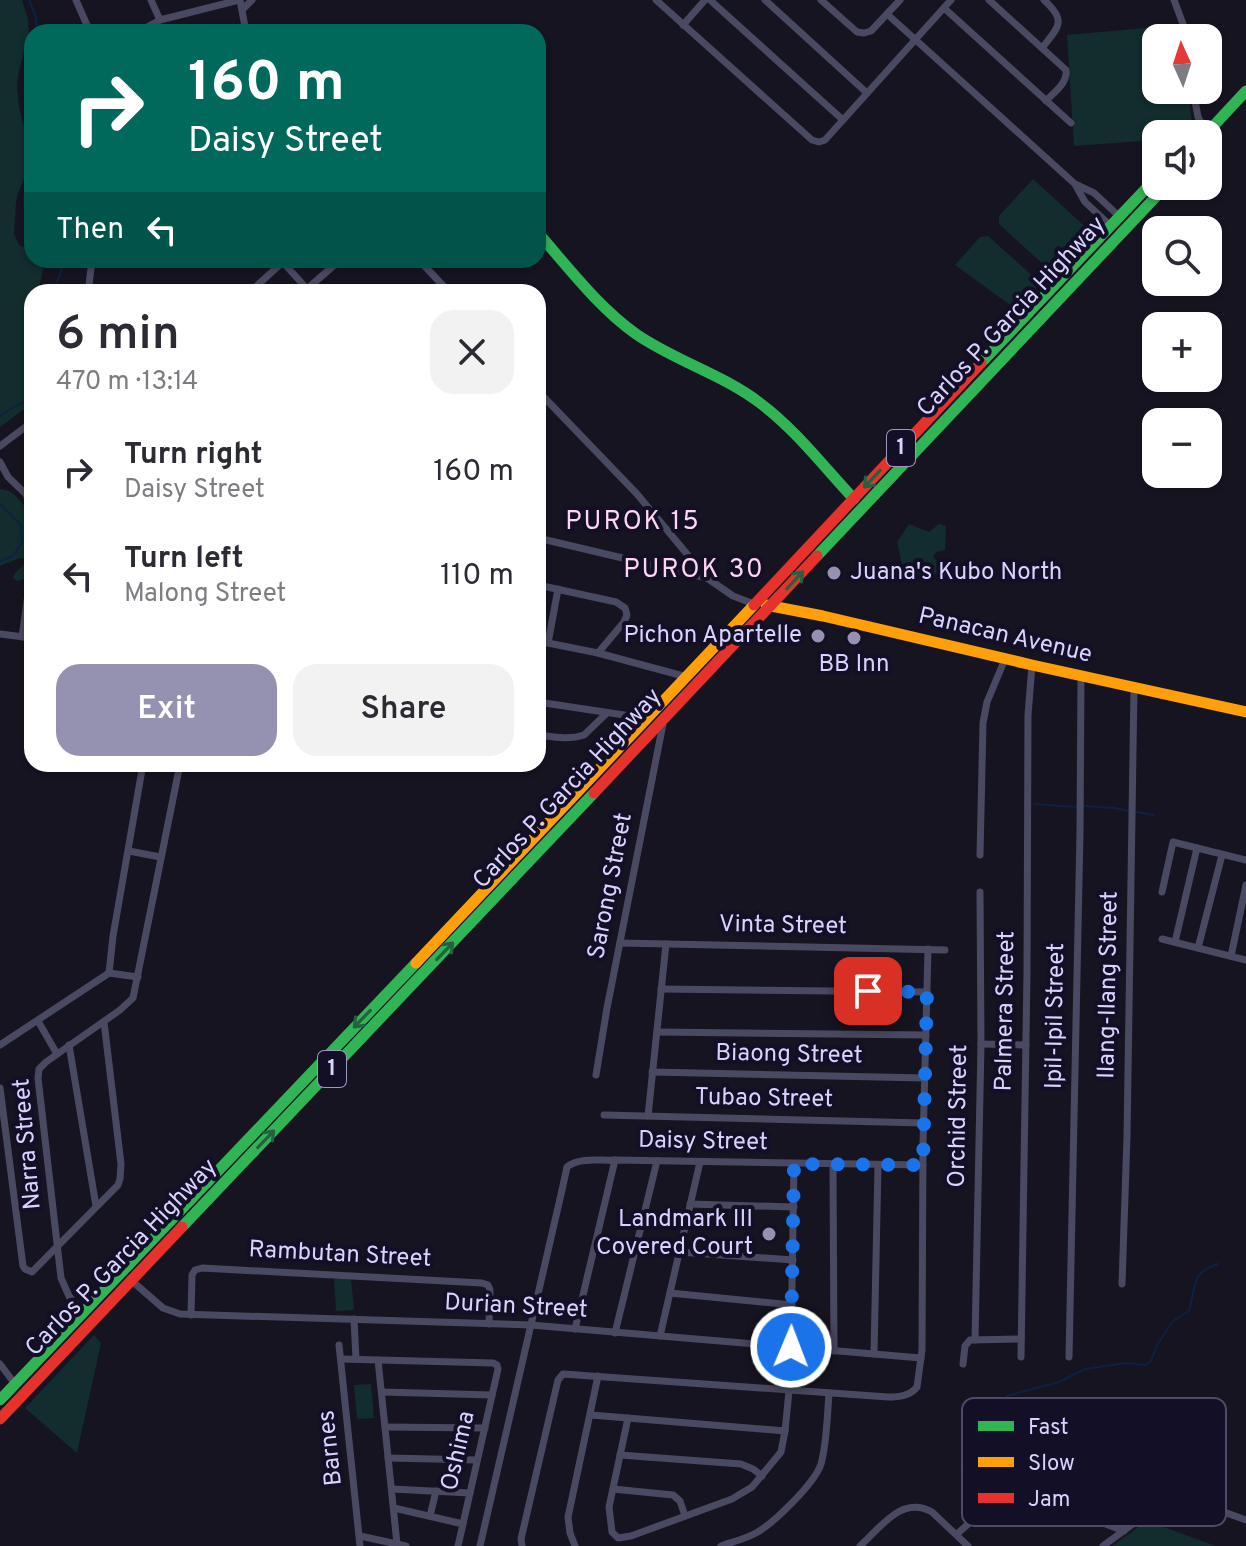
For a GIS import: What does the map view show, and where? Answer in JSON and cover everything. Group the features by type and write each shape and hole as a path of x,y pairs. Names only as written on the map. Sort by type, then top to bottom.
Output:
{"main road":[{"path":"1220,120 1246,91"},
{"name":"Carlos P. Garcia Highway","path":"691,680 754,604 908,460 1142,195"},
{"name":"Carlos P. Garcia Highway","path":"0,1400 655,716 771,606 854,499 899,450 1117,226 1129,226 1153,200"},
{"path":"546,242 603,305 634,333 738,388 761,404 854,499"},
{"path":"899,450 908,460"},
{"name":"Panacan Avenue","path":"754,604 823,616 1246,712"},
{"name":"Carlos P. Garcia Highway","path":"0,1419 655,716"}],"street":[{"path":"76,0 86,24"},
{"path":"151,0 160,20"},
{"path":"153,24 240,0 245,24"},
{"path":"243,9 252,0"},
{"path":"656,0 812,140 819,142 825,140 951,0"},
{"path":"683,25 708,0 843,120"},
{"path":"765,0 867,93"},
{"path":"821,0 860,33 871,31 900,0"},
{"path":"989,0 1064,68 1067,74 1065,81 1046,101"},
{"path":"1042,48 1060,23 1057,13 1044,0"},
{"path":"1174,0 1183,24"},
{"path":"944,8 1071,123"},
{"path":"887,14 1075,184 1094,193 1117,226"},
{"path":"1075,184 1085,202 1117,226"},
{"path":"1092,209 1101,200"},
{"path":"259,284 276,268"},
{"path":"289,268 303,284"},
{"path":"313,284 331,268"},
{"path":"426,268 442,284"},
{"path":"546,399 637,494 707,578 733,596 754,604"},
{"path":"0,446 24,428"},
{"path":"0,462 8,477 24,493"},
{"path":"546,540 707,578"},
{"path":"546,587 616,602 625,608 627,615 624,622 598,653"},
{"path":"558,589 548,643 598,653 691,680"},
{"path":"0,634 22,637 24,628"},
{"path":"980,855 983,723 987,702 1005,659"},
{"name":"Palmera Street","path":"1021,1357 1028,715 1032,665"},
{"name":"Ipil-Ipil Street","path":"1069,1357 1081,676"},
{"name":"Ilang-Ilang Street","path":"1122,1284 1134,687"},
{"path":"546,703 607,713 655,716"},
{"path":"546,736 580,737 607,713"},
{"name":"Sarong Street","path":"596,1075 655,716"},
{"path":"109,973 142,772"},
{"name":"Narra Street","path":"92,1321 73,1303 64,1286 38,1074 42,1065 133,998 178,772"},
{"path":"1162,892 1173,842 1246,860"},
{"path":"1175,942 1197,848"},
{"path":"129,851 160,857"},
{"path":"1198,948 1222,855"},
{"path":"1231,956 1246,885"},
{"name":"Orchid Street","path":"975,1340 981,1044 980,892"},
{"path":"1162,939 1246,960"},
{"name":"Vinta Street","path":"620,943 945,950"},
{"path":"648,1116 666,944"},
{"path":"522,1546 524,1524 561,1375 888,1397 906,1395 917,1387 921,1358 928,949"},
{"path":"0,1045 109,973 138,977"},
{"path":"661,989 927,992"},
{"path":"38,1021 57,1054"},
{"path":"0,1088 23,1266 32,1272 118,1185 121,1172 104,1022"},
{"path":"657,1032 926,1035"},
{"path":"981,1044 1026,1045"},
{"path":"69,1045 96,1206"},
{"name":"Biaong Street","path":"652,1072 925,1078"},
{"name":"Tubao Street","path":"604,1115 923,1123"},
{"path":"575,1329 615,1160"},
{"name":"Daisy Street","path":"531,1325 567,1167 578,1161 923,1165"},
{"path":"615,1333 657,1161"},
{"path":"660,1336 700,1162"},
{"path":"791,1347 794,1164"},
{"path":"833,1164 834,1351"},
{"path":"874,1354 878,1165"},
{"path":"690,1204 794,1207"},
{"path":"679,1252 793,1260"},
{"name":"Rambutan Street","path":"191,1315 192,1275 202,1268 482,1283 488,1285 490,1290 489,1324"},
{"name":"Durian Street","path":"122,1271 163,1308 191,1315 531,1325 921,1358"},
{"path":"670,1293 792,1305"},
{"path":"354,1319 356,1359"},
{"path":"480,1546 531,1325"},
{"path":"963,1364 965,1346 970,1340 1021,1339"},
{"name":"Barnes","path":"339,1345 360,1546"},
{"path":"341,1359 378,1360 397,1544"},
{"name":"Oshima","path":"378,1360 497,1365 458,1546"},
{"path":"0,1364 15,1384"},
{"path":"575,1546 568,1517 598,1376"},
{"path":"628,1418 609,1507 612,1532 618,1538 732,1499 752,1487 781,1452 789,1391"},
{"path":"382,1392 492,1395"},
{"path":"721,1546 763,1529 782,1513 818,1472 829,1394"},
{"path":"591,1415 785,1431"},
{"path":"385,1427 485,1428"},
{"path":"620,1455 741,1464 762,1476"},
{"path":"388,1458 477,1460"},
{"path":"392,1489 470,1493"},
{"path":"613,1489 673,1495 680,1501 685,1516"},
{"path":"430,1516 436,1491"},
{"path":"860,1546 898,1511 912,1506 932,1512 968,1546"},
{"path":"394,1508 463,1524"},
{"path":"1226,1513 1246,1520"},
{"path":"957,1534 966,1526"},
{"path":"1111,1526 1124,1531"},
{"path":"1103,1546 1131,1526"},
{"path":"360,1536 406,1546"}],"green space":[{"path":"0,0 22,0 28,24 24,24 24,52 17,85 24,127 24,179 16,202 14,234 19,245 24,247 24,268 43,270 40,284 24,284 24,409 0,427"},
{"path":"1142,28 1142,104 1190,104 1192,120 1142,120 1142,141 1074,146 1067,35"},
{"path":"1033,179 1091,232 1060,264 1046,267 999,224 999,216"},
{"path":"988,236 1035,278 1036,290 1017,310 955,265 980,237"},
{"path":"0,489 14,495 24,506 24,559 0,566"},
{"path":"909,524 929,532 939,524 946,526 945,550 936,552 933,557 939,563 938,574 913,578 904,573 897,542"},
{"path":"24,565 24,579 17,581 13,578"},
{"path":"351,1278 354,1310 336,1311 334,1279"},
{"path":"94,1335 101,1343 77,1453 25,1408"},
{"path":"371,1384 374,1418 357,1419 354,1385"},
{"path":"1140,1526 1161,1526 1216,1546 1112,1546"}],"waterway":[{"path":"29,0 36,24"},
{"path":"56,284 61,268"},
{"path":"0,416 24,403"},
{"path":"0,504 21,525 22,542 13,556 0,561"},
{"path":"1034,804 1076,807"},
{"path":"1084,806 1129,811"},
{"path":"1136,812 1154,815"},
{"path":"1006,1398 1059,1382 1085,1369 1126,1363 1146,1365 1173,1321 1189,1311 1198,1277 1218,1264"}],"traffic: fast":[{"path":"1219,120 1246,91"},
{"path":"981,363 1142,193"},
{"path":"817,556 1153,200"},
{"path":"546,242 609,312 636,334 760,403 797,437 854,499"},
{"path":"182,1227 594,793"},
{"path":"0,1400 416,963"}],"traffic: slow":[{"path":"416,963 754,605"},
{"path":"766,605 1246,712"}],"traffic: jam":[{"path":"754,605 981,363"},
{"path":"594,793 817,556"},
{"path":"0,1419 182,1227"}],"place":[{"name":"Juana's Kubo North","path":"834,573"},
{"name":"Pichon Apartelle","path":"818,636"},
{"name":"BB Inn","path":"854,638"},
{"name":"Landmark III Covered Court","path":"769,1234"}],"district":[{"name":"PUROK 15","path":"633,522"},
{"name":"PUROK 30","path":"694,570"}],"route":[{"path":"791,1347 794,1164 923,1165 927,992 868,991"}]}
